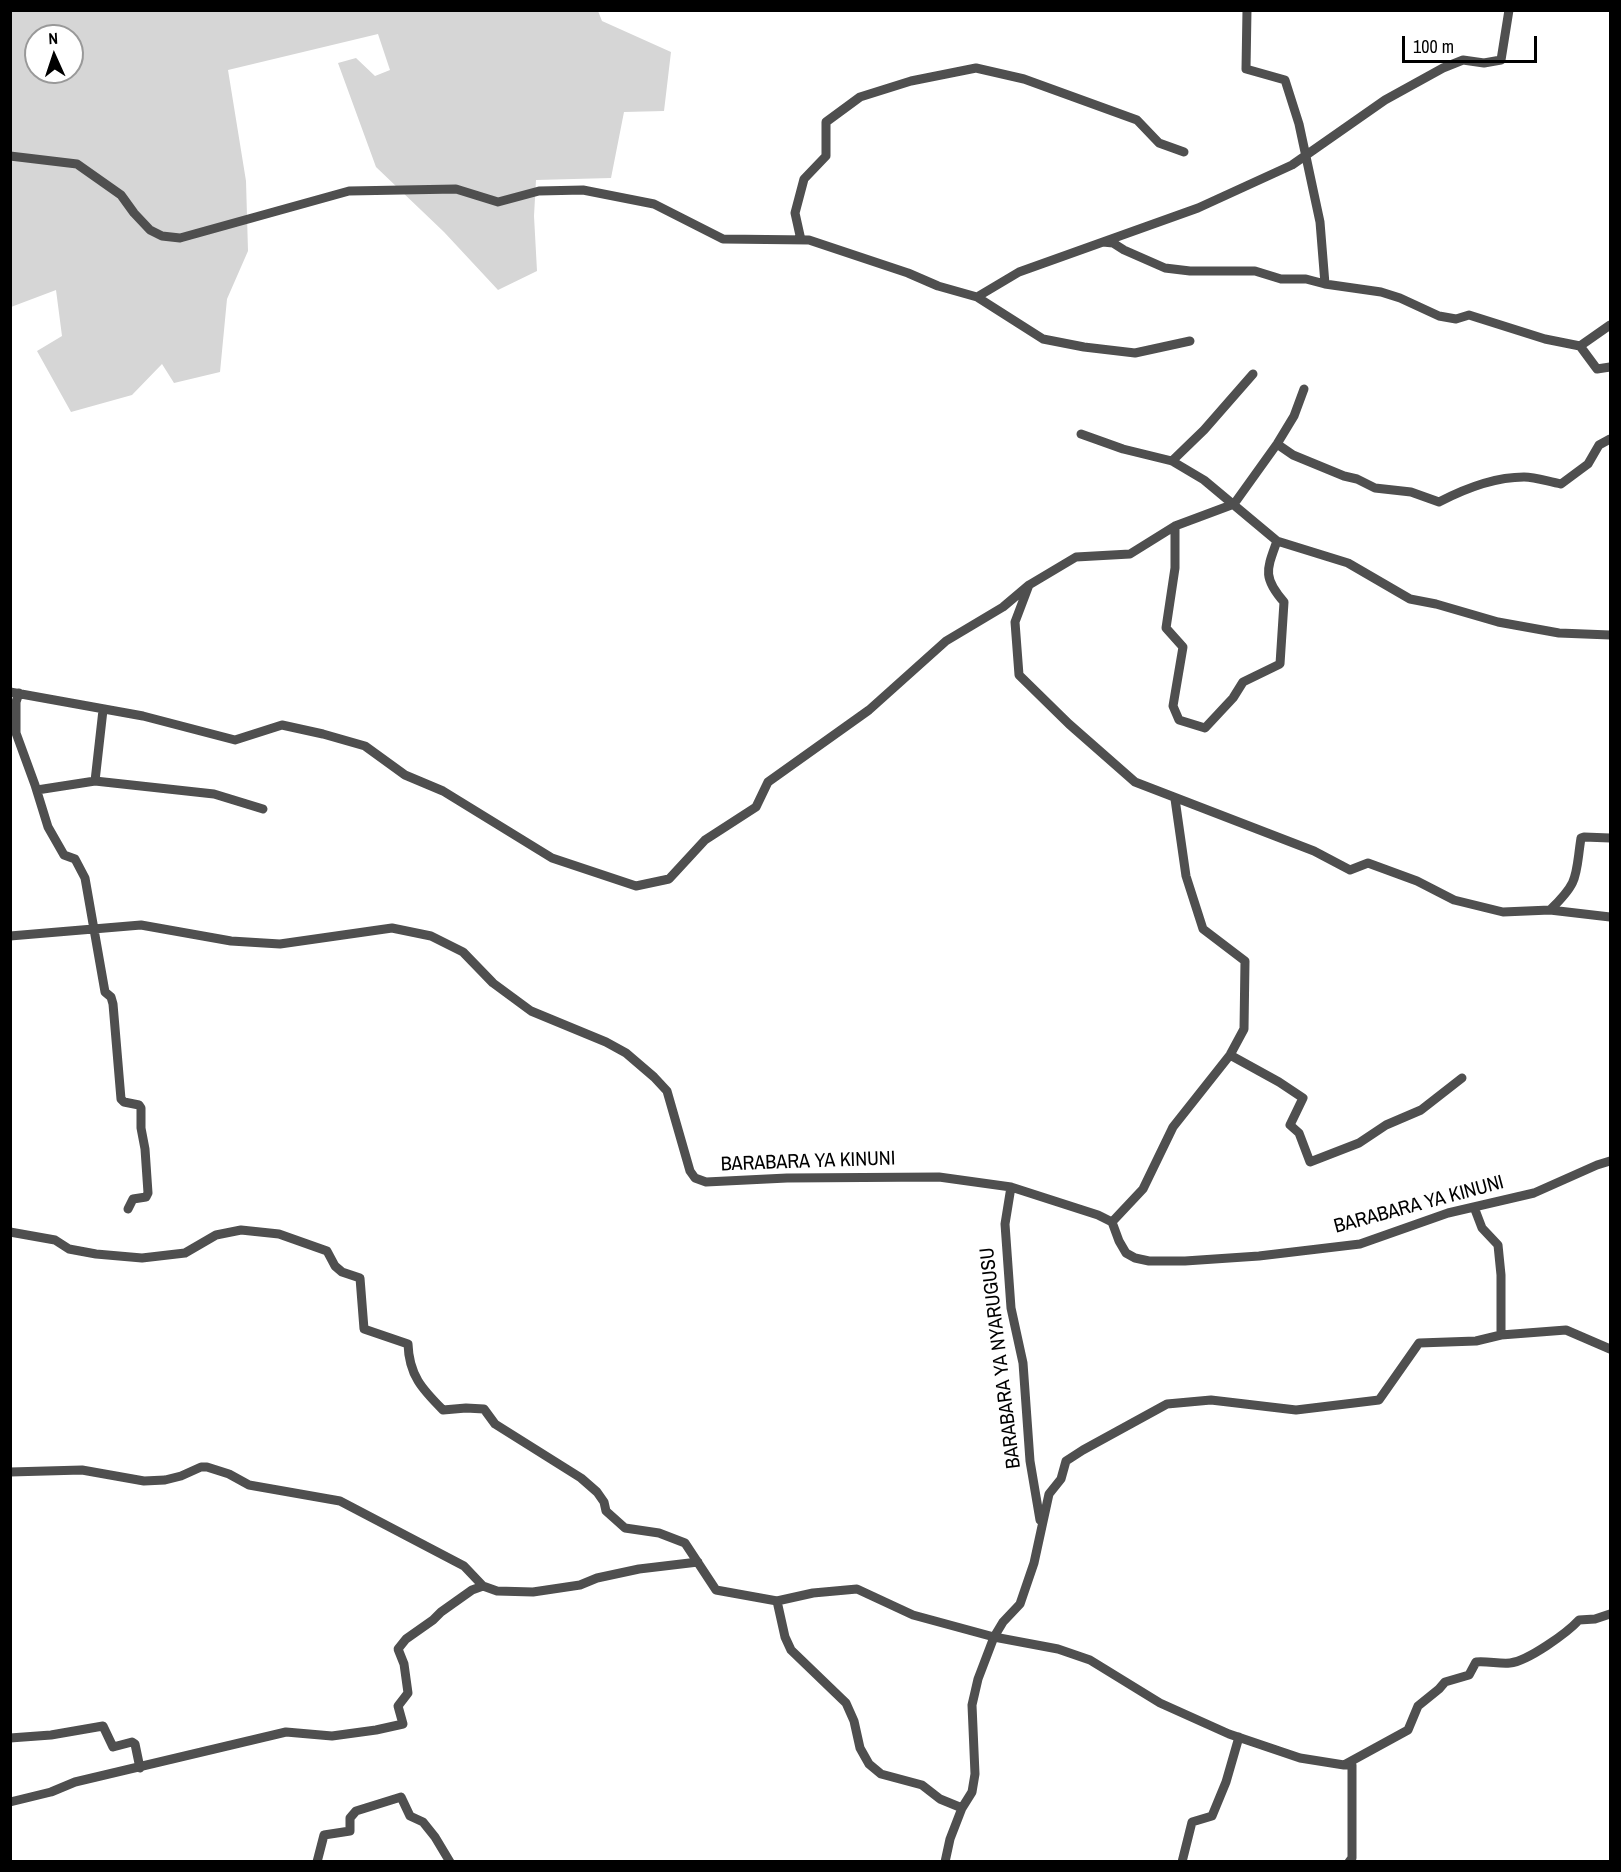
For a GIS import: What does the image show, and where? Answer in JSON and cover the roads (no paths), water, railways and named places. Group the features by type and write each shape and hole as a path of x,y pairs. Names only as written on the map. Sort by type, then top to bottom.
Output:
{"street":[{"path":"1247,10 1246,69 1285,80 1299,124 1320,222 1325,284"},
{"path":"977,297 1020,272 1198,207 1292,165 1385,100 1443,68 1463,60 1484,63 1501,60 1509,10"},
{"path":"801,240 795,213 804,179 826,156 826,122 860,97 911,81 976,68 1024,79 1137,120 1159,143 1184,152"},
{"path":"10,156 77,164 121,195 150,230 162,236 180,238 349,191 456,189 498,202 538,191 583,190 654,204 723,239 809,240 908,273 938,286 977,297 1043,339 1135,353 1190,341"},
{"path":"1100,242 1113,243 1165,268 1190,271 1255,271 1281,279 1306,279 1381,292 1439,316 1456,319 1469,315 1545,339 1580,346 1597,369 1611,367"},
{"path":"1580,346 1611,325"},
{"path":"1172,461 1204,430 1253,374"},
{"path":"128,1209 133,1199 146,1197 148,1193 141,1108 139,1105 124,1102 121,1099 111,997 105,992 85,878 75,859 64,855 48,827 16,733 15,692 143,716 235,740 282,725 365,746 405,776 443,791 552,858 636,886 669,879 705,840 756,807 768,782 868,710 946,641 1003,607 1029,585 1076,558 1130,554 1175,525 1233,504 1277,444 1294,416 1304,389"},
{"path":"1081,434 1123,449 1172,461 1204,480 1277,541 1348,563 1410,599 1436,603 1498,622 1559,633 1611,635"},
{"path":"1277,444 1293,455 1344,476 1358,479 1374,488 1411,492 1439,502 1456,493 1495,481 1515,478 1525,477 1561,484 1588,464 1599,445 1611,440"},
{"path":"1175,525 1175,568 1166,628 1183,646 1173,706 1179,720 1205,728 1233,698 1243,682 1280,664 1284,602 1272,588 1267,569 1277,541"},
{"path":"1029,585 1015,622 1019,675 1069,724 1135,782 1314,851 1350,870 1368,863 1418,881 1454,900 1503,912 1550,910 1611,917"},
{"path":"95,781 103,710"},
{"path":"37,790 95,781 214,794 262,809"},
{"path":"1112,1222 1143,1188 1173,1127 1230,1055 1244,1029 1245,961 1203,929 1186,876 1175,799"},
{"path":"1550,910 1566,895 1576,879 1581,838 1611,838"},
{"name":"BARABARA YA KINUNI","path":"10,936 141,925 231,941 280,944 392,928 431,936 463,952 493,982 531,1011 606,1042 626,1053 654,1077 668,1091 690,1171 695,1178 706,1182 787,1178 939,1177 1011,1187 1098,1215 1112,1222 1126,1252 1135,1258 1149,1261 1259,1256 1360,1244 1448,1213 1534,1193 1611,1161"},
{"path":"1230,1055 1303,1098 1290,1125 1299,1133 1310,1162 1359,1143 1386,1125 1421,1110 1462,1078"},
{"name":"BARABARA YA NYARUGUSU","path":"1011,1187 1005,1224 1011,1308 1023,1364 1030,1461 1041,1525"},
{"path":"1474,1207 1482,1228 1498,1245 1501,1275 1501,1335"},
{"path":"10,1232 55,1240 69,1249 96,1254 142,1257 185,1253 216,1235 241,1230 279,1234 327,1251 335,1266 342,1272 360,1278 363,1329 408,1344 412,1372 443,1410 484,1409 495,1424 581,1478 597,1492 604,1502 606,1511 625,1528 659,1533 685,1543 716,1590 777,1601 813,1593 857,1589 913,1615 994,1637 1058,1649 1090,1660 1160,1703 1239,1737 1300,1758 1352,1765 1352,1858 1349,1862"},
{"name":"BARABARA YA NYARUGUSU","path":"945,1862 950,1839 962,1808 972,1792 975,1774 972,1705 978,1679 994,1637 1003,1622 1020,1604 1034,1563 1049,1494 1061,1479 1066,1461 1167,1404 1211,1401 1296,1410 1379,1400 1419,1343 1476,1341 1501,1335 1566,1330 1611,1349"},
{"path":"10,1472 82,1470 144,1481 165,1480 207,1467 229,1474 249,1485 340,1501 464,1566 483,1586 497,1591 533,1592 580,1585 597,1578 639,1569 698,1562"},
{"path":"10,1802 51,1792 75,1782 286,1732 332,1736 403,1724 398,1706 408,1693 404,1664 398,1649 406,1639 441,1612 472,1590 483,1586"},
{"path":"777,1601 785,1637 791,1650 846,1703 854,1721 860,1748 869,1764 881,1774 922,1785 940,1799 962,1808"},
{"path":"1344,1765 1408,1730 1419,1706 1445,1682 1470,1676 1476,1662 1511,1663 1545,1647 1569,1631 1579,1620 1595,1619 1611,1614"},
{"path":"10,1738 51,1735 103,1726 113,1747 132,1742 135,1744 140,1768"},
{"path":"1182,1862 1192,1822 1212,1816 1226,1782 1239,1737"},
{"path":"317,1862 324,1835 350,1831 350,1818 356,1811 401,1797 410,1816 423,1822 450,1862"}]}
